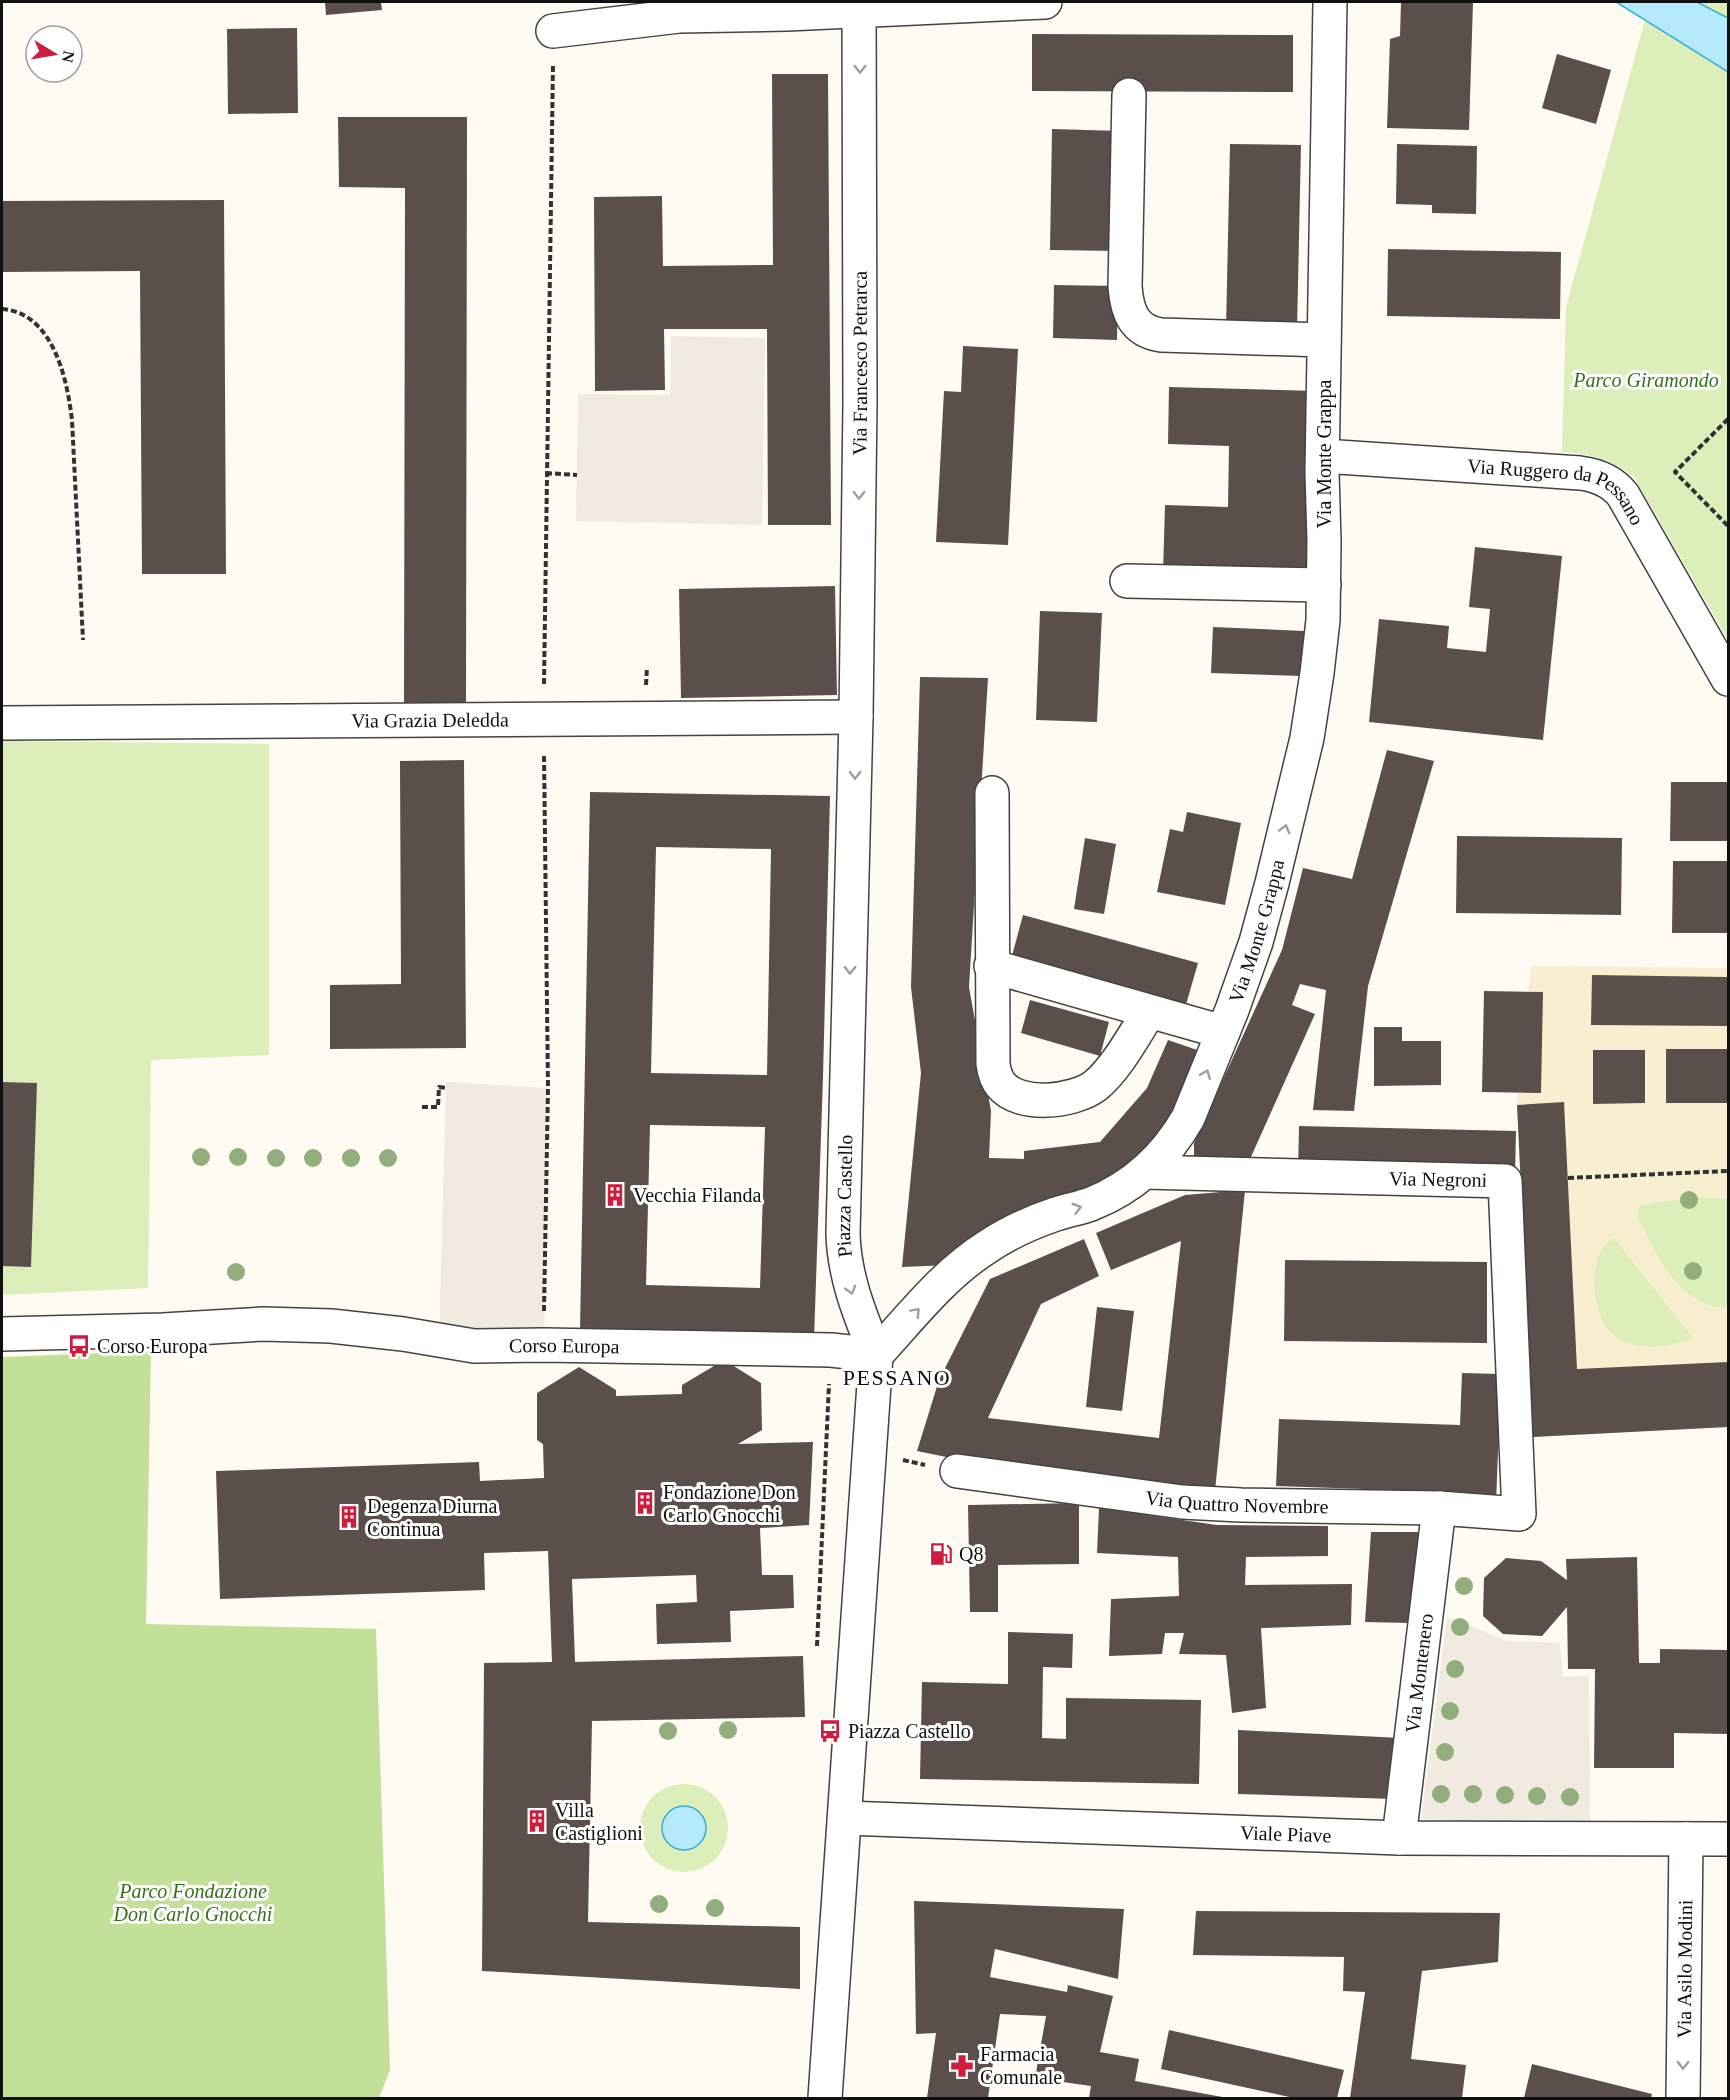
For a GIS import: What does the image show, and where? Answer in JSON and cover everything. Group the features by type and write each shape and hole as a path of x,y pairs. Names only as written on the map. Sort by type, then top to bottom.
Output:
{"street":[{"path":"553,31 679,16 787,14 859,6 1045,2"},
{"name":"Via Monte Grappa","path":"876,1355 943,1281 985,1248 1031,1223 1109,1196 1129,1185 1155,1164 1188,1118 1258,936 1302,765 1317,673 1324,585 1324,340 1330,2"},
{"name":"Via Francesco Petrarca","path":"856,717 860,403 859,6"},
{"path":"1129,95 1125,287 1130,316 1135,323 1152,333 1161,334 1324,340"},
{"name":"Via Ruggero da Pessano","path":"1323,456 1580,473 1612,484 1623,495 1728,679"},
{"path":"1127,581 1324,585"},
{"name":"Via Grazia Deledda","path":"2,723 856,717"},
{"name":"Piazza Castello","path":"825,2098 876,1355 849,1283 843,1244 856,717"},
{"path":"992,793 994,1073 999,1083 1013,1096 1033,1099 1061,1099 1089,1090 1109,1071 1149,1012"},
{"path":"992,966 1222,1032"},
{"name":"Via Negroni","path":"1144,1172 1505,1181 1519,1514"},
{"name":"Corso Europa","path":"2,1334 163,1330 263,1324 331,1326 402,1334 474,1346 831,1350 876,1355"},
{"name":"Via Quattro Novembre","path":"957,1471 1182,1502 1439,1508 1519,1514"},
{"name":"Via Montenero","path":"1399,1838 1439,1508"},
{"name":"Viale Piave","path":"845,1818 1399,1838 1728,1839"},
{"name":"Via Asilo Modini","path":"1683,2098 1686,1839"}],"path":[{"path":"2,309 23,314 47,338 59,363 68,391 72,420 83,640"},
{"path":"1728,419 1675,472 1728,526"},
{"path":"546,473 577,475"},
{"path":"422,1107 438,1107 439,1087 446,1088"},
{"path":"1568,1178 1728,1171"},
{"path":"817,1649 831,1350"},
{"path":"870,1454 957,1471"}],"shaded area":[{"path":"671,336 765,338 762,525 576,521 578,394 670,395"},
{"path":"1531,966 1728,968 1728,1427 1532,1437 1517,1096"},
{"path":"446,1082 548,1088 544,1345 439,1340"},
{"path":"1447,1617 1508,1641 1560,1643 1563,1677 1589,1675 1590,1826 1421,1819"}],"green space":[{"name":"Parco Giramondo","path":"1650,2 1728,2 1728,640 1634,477 1600,458 1562,452 1566,307"},
{"path":"2,741 269,744 269,1055 151,1060 148,1288 2,1295"},
{"path":"1697,1197 1728,1199 1728,1306 1724,1308 1693,1297 1681,1286 1660,1260 1637,1216 1640,1205"},
{"path":"1614,1238 1692,1337 1689,1340 1662,1346 1634,1345 1617,1338 1608,1329 1597,1303 1594,1288 1595,1272 1604,1246"},
{"name":"Parco Fondazione Don Carlo Gnocchi","path":"151,1351 146,1624 376,1629 390,2070 379,2098 2,2098 2,1357"},
{"path":"684,1784 709,1791 721,1803 728,1828 721,1853 709,1865 684,1872 659,1865 647,1853 640,1828 647,1803 659,1791"}],"water":[{"path":"1616,2 1697,2 1728,18 1728,72"},
{"path":"684,1806 700,1812 706,1828 700,1844 684,1850 668,1844 662,1828 668,1812"}],"building":[{"path":"325,2 381,2 382,10 326,15"},
{"path":"1401,2 1473,2 1469,130 1387,128 1390,39 1400,36"},
{"path":"297,28 298,113 228,114 227,29"},
{"path":"1032,34 1293,35 1293,92 1032,91"},
{"path":"1557,54 1611,70 1596,124 1542,108"},
{"path":"772,74 828,74 831,525 768,525 767,329 664,329 665,390 595,391 594,197 662,196 663,266 773,265"},
{"path":"338,117 467,117 466,704 404,704 405,188 339,187"},
{"path":"1052,129 1122,131 1119,251 1050,250"},
{"path":"1230,144 1301,145 1297,330 1226,329"},
{"path":"1397,144 1477,146 1476,214 1432,213 1432,205 1396,204"},
{"path":"224,200 226,574 142,574 140,271 2,272 2,201"},
{"path":"1388,249 1561,252 1560,319 1387,316"},
{"path":"1054,285 1118,286 1117,340 1053,338"},
{"path":"963,346 1018,349 1008,545 936,542 944,391 961,392"},
{"path":"1169,387 1318,391 1313,576 1163,573 1165,505 1228,507 1229,446 1168,444"},
{"path":"1475,547 1562,556 1543,740 1369,722 1379,619 1449,626 1447,648 1486,652 1490,609 1469,607"},
{"path":"835,586 837,695 681,698 679,589"},
{"path":"1040,611 1102,613 1097,722 1036,720"},
{"path":"1213,627 1304,631 1302,676 1211,673"},
{"path":"920,677 988,678 969,987 991,1111 989,1158 1024,1159 1024,1151 1100,1142 1147,1088 1168,1040 1203,1052 1148,1162 949,1265 902,1267 921,1073 911,987"},
{"path":"1387,750 1434,761 1368,986 1354,1111 1313,1110 1326,990 1300,984 1292,1005 1315,1014 1246,1168 1194,1162 1194,1143 1282,950 1303,868 1352,879"},
{"path":"464,760 466,1048 330,1049 330,985 401,984 400,761"},
{"path":"1671,782 1728,782 1728,841 1670,841"},
{"path":"590,792 830,796 814,1339 580,1331","holes":["656,847 771,849 767,1075 651,1073","650,1125 765,1127 760,1288 646,1285"]},
{"path":"1187,812 1241,823 1225,905 1157,892 1170,829 1183,832"},
{"path":"1457,836 1622,838 1621,915 1456,913"},
{"path":"1085,838 1116,844 1104,914 1074,909"},
{"path":"1673,861 1728,861 1728,933 1672,933"},
{"path":"1023,915 1198,963 1183,1015 1009,967"},
{"path":"1592,975 1728,977 1728,1026 1591,1025"},
{"path":"1484,991 1543,992 1541,1093 1482,1092"},
{"path":"1030,1000 1109,1022 1100,1056 1021,1033"},
{"path":"1374,1027 1402,1027 1402,1041 1441,1041 1441,1085 1374,1086"},
{"path":"1666,1049 1728,1049 1728,1103 1666,1103"},
{"path":"1593,1050 1645,1050 1645,1103 1593,1104"},
{"path":"2,1082 37,1083 31,1267 2,1266"},
{"path":"1564,1102 1577,1369 1728,1362 1728,1427 1533,1437 1517,1105"},
{"path":"1299,1126 1516,1131 1515,1174 1298,1170"},
{"path":"1245,1190 1215,1491 1068,1482 917,1451 939,1380 990,1279 1084,1239 1099,1276 1041,1304 988,1418 1159,1438 1181,1241 1111,1270 1096,1233 1185,1195"},
{"path":"1285,1260 1487,1262 1487,1343 1284,1341"},
{"path":"1097,1307 1134,1311 1122,1411 1086,1407"},
{"path":"724,1360 761,1383 762,1430 738,1444 813,1442 809,1525 760,1528 762,1575 793,1575 794,1608 730,1611 731,1642 657,1644 656,1604 697,1602 696,1575 572,1579 575,1662 803,1656 805,1717 592,1721 588,1922 800,1927 800,1989 482,1971 484,1663 552,1662 548,1551 484,1553 485,1590 220,1599 216,1471 479,1462 480,1481 544,1478 543,1444 537,1440 537,1393 579,1367 616,1390 616,1396 682,1394 682,1385"},
{"path":"1462,1373 1501,1374 1496,1503 1452,1501 1452,1492 1276,1486 1279,1419 1460,1425"},
{"path":"1079,1503 1079,1564 998,1565 998,1612 970,1612 968,1505"},
{"path":"1099,1508 1217,1525 1328,1526 1328,1556 1246,1557 1245,1585 1352,1584 1351,1625 1261,1628 1266,1708 1232,1713 1226,1655 1179,1654 1184,1633 1165,1633 1162,1654 1109,1656 1111,1599 1179,1596 1178,1557 1097,1553"},
{"path":"1371,1532 1424,1532 1410,1623 1365,1622"},
{"path":"1637,1557 1639,1663 1660,1663 1660,1649 1728,1650 1728,1734 1674,1733 1674,1768 1594,1768 1595,1669 1568,1669 1567,1607 1542,1636 1503,1634 1483,1616 1484,1578 1506,1558 1541,1561 1567,1580 1566,1559"},
{"path":"1008,1632 1073,1634 1072,1668 1043,1667 1042,1738 1066,1739 1066,1698 1201,1700 1199,1784 920,1779 922,1682 1008,1684"},
{"path":"1238,1730 1401,1738 1394,1799 1238,1794"},
{"path":"914,1901 1124,1909 1118,1979 995,1949 990,1977 1067,1992 1068,1985 1113,1996 1100,2052 1139,2059 1135,2081 1228,2098 1089,2098 1091,2086 1035,2078 1046,2016 1000,2014 988,2098 927,2098 936,2033 916,2034"},
{"path":"1196,1911 1500,1913 1498,1962 1422,1971 1411,2059 1466,2065 1462,2098 1350,2098 1365,1992 1343,1991 1344,1957 1193,1955"},
{"path":"1169,2030 1344,2070 1337,2098 1294,2098 1161,2069"},
{"path":"1532,2064 1652,2094 1651,2098 1524,2098"}],"place":[{"name":"Vecchia Filanda","path":"615,1195"},
{"name":"Corso Europa","path":"79,1346"},
{"name":"Fondazione Don Carlo Gnocchi","path":"645,1503"},
{"name":"Degenza Diurna Continua","path":"349,1517"},
{"name":"Q8","path":"941,1554"},
{"name":"Piazza Castello","path":"830,1731"},
{"name":"Villa Castiglioni","path":"537,1821"},
{"name":"Farmacia Comunale","path":"962,2066"}],"district":[{"name":"PESSANO","path":"897,1377"}]}
